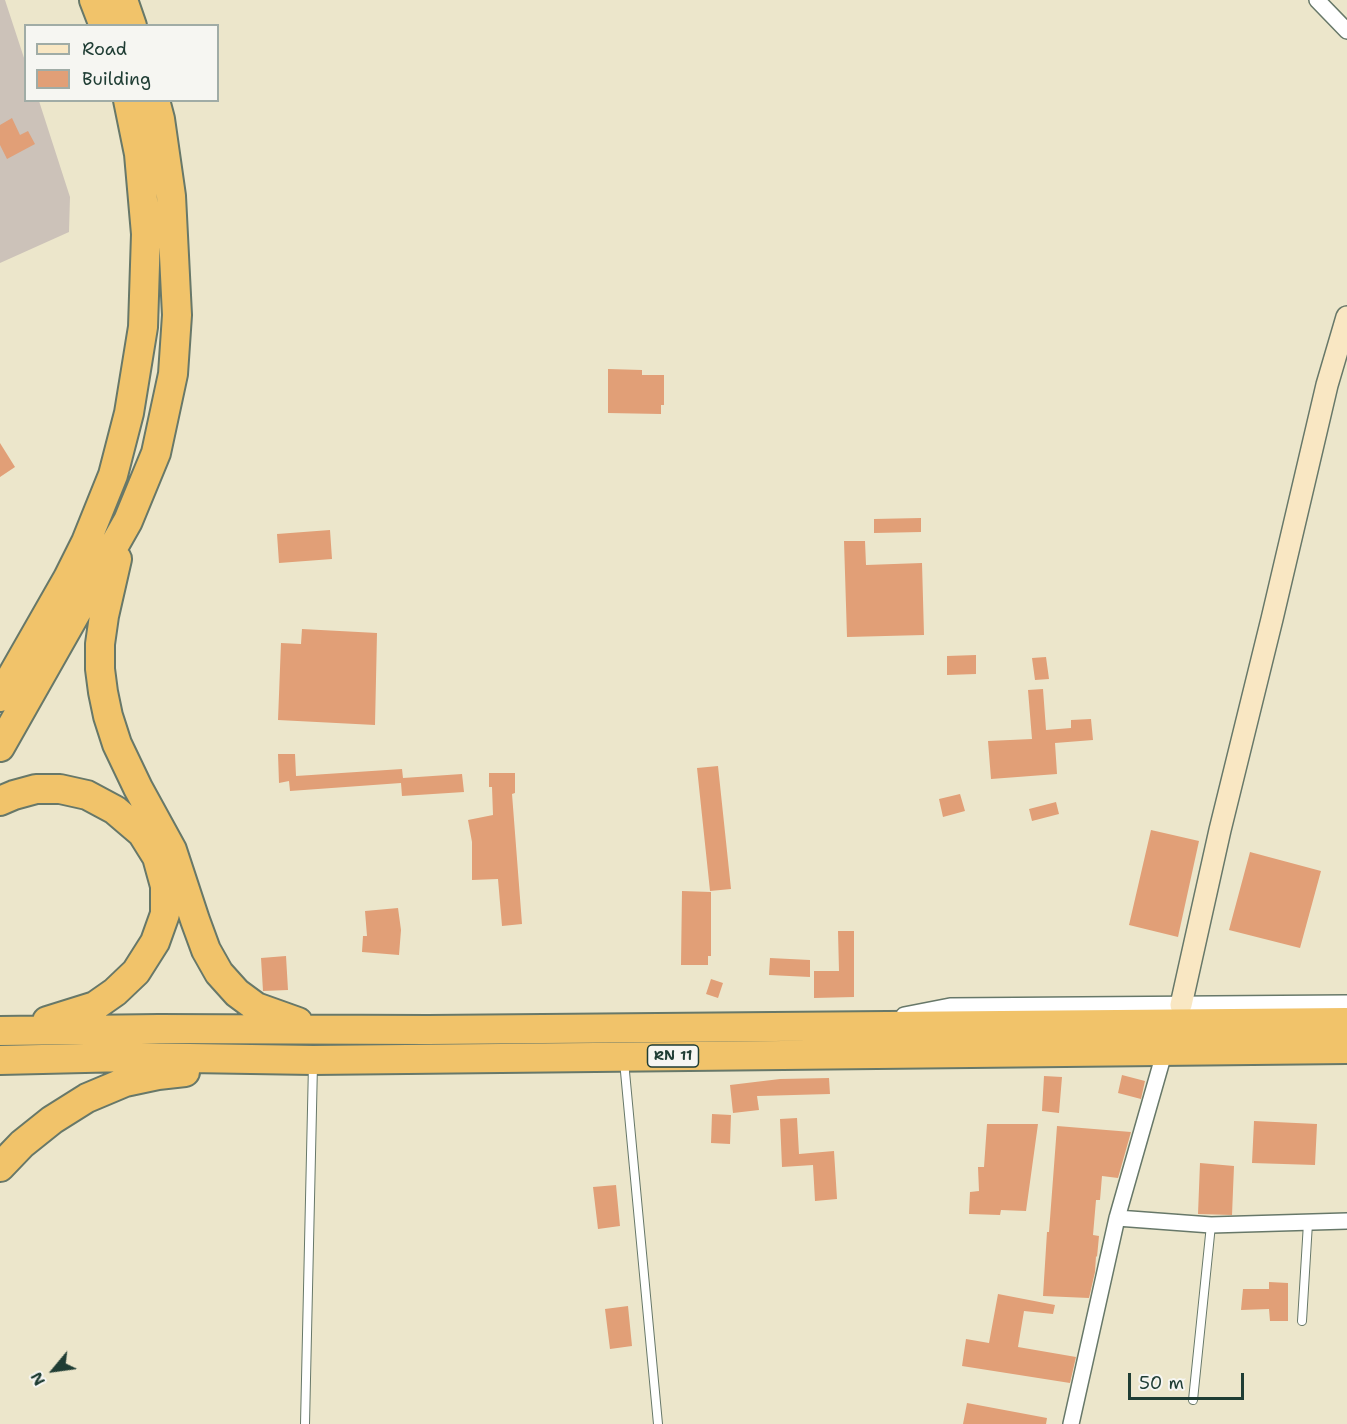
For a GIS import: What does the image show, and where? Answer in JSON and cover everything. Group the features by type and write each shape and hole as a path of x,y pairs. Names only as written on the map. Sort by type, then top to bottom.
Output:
{"highway":[{"path":"94,0 103,24"},
{"path":"123,0 131,24"},
{"path":"0,697 86,542 113,475 129,413 143,327 146,234 139,153 128,102"},
{"path":"0,747 128,520 156,453 173,374 177,327 171,196 156,102"},
{"path":"128,520 109,589 100,644 103,692 117,744 172,850 206,950 219,974 237,993 255,1007 273,1015 323,1030"},
{"path":"0,801 36,789 60,789 87,795 115,810 142,833 157,857 165,886 165,914 155,942 136,972 115,992 95,1006 62,1017 3,1031"},
{"name":"RN 11","path":"3,1031 1347,1022"},
{"name":"RN 11","path":"0,1060 127,1057 304,1060 1347,1048"},
{"path":"0,1167 22,1144 52,1120 87,1098 125,1082 158,1075 304,1060"}],"main road":[{"path":"1181,1005 1220,830 1327,385 1347,317"}],"street":[{"path":"1317,0 1347,32"},
{"path":"848,1026 950,1006 1347,1003"},
{"path":"1071,1424 1117,1218 1165,1050"},
{"path":"1117,1218 1211,1225 1347,1221"}],"lane":[{"path":"623,1056 658,1424"},
{"path":"304,1060 305,1424"},
{"path":"1302,1321 1308,1222"},
{"path":"1193,1400 1211,1225"}],"shaded area":[{"path":"0,0 5,0 24,58 24,102 39,102 70,197 69,232 0,263"}],"building":[{"path":"12,118 20,135 28,131 35,144 7,159 0,145 0,125"},
{"path":"608,369 642,370 642,375 664,375 664,405 661,405 661,414 608,413"},
{"path":"0,443 15,467 0,477"},
{"path":"921,518 921,532 874,533 874,519"},
{"path":"330,530 332,559 279,563 277,534"},
{"path":"844,541 865,541 866,565 922,563 924,635 847,637"},
{"path":"302,629 377,633 375,725 278,720 281,643 301,644"},
{"path":"976,655 976,674 947,675 947,656"},
{"path":"1046,657 1049,679 1035,680 1032,658"},
{"path":"1043,689 1046,730 1071,728 1071,720 1091,719 1093,740 1055,743 1057,774 991,779 988,741 1032,739 1028,690"},
{"path":"278,754 295,754 296,776 402,769 403,778 462,774 464,792 402,796 401,783 290,791 289,781 279,783"},
{"path":"718,766 731,889 710,891 697,768"},
{"path":"489,773 515,773 515,793 512,794 522,924 502,926 498,879 472,880 472,842 468,820 493,815"},
{"path":"960,794 965,811 943,817 939,799"},
{"path":"1056,802 1059,814 1032,821 1029,809"},
{"path":"1151,830 1199,841 1178,937 1129,925"},
{"path":"1250,852 1321,871 1300,948 1229,930"},
{"path":"682,891 711,892 711,956 708,956 708,965 681,965"},
{"path":"398,908 401,930 399,955 362,952 363,936 367,936 365,911"},
{"path":"838,931 854,931 854,997 814,998 814,971 839,971"},
{"path":"286,956 288,990 263,991 261,958"},
{"path":"770,958 810,960 810,977 769,975"},
{"path":"711,979 723,983 718,998 706,994"},
{"path":"1122,1075 1145,1081 1141,1099 1118,1093"},
{"path":"1044,1076 1062,1077 1059,1113 1042,1111"},
{"path":"829,1078 830,1094 757,1096 759,1110 733,1113 730,1085 780,1079"},
{"path":"712,1114 731,1115 730,1144 711,1143"},
{"path":"797,1118 799,1154 834,1151 837,1199 815,1201 813,1165 782,1167 780,1119"},
{"path":"1254,1121 1317,1124 1315,1165 1252,1163"},
{"path":"987,1124 1038,1124 1026,1211 1001,1210 1000,1215 969,1214 970,1192 979,1191 978,1167 984,1167"},
{"path":"1057,1126 1131,1132 1118,1178 1102,1176 1100,1200 1096,1200 1093,1235 1099,1236 1097,1257 1089,1298 1043,1296"},
{"path":"1200,1163 1234,1166 1232,1215 1198,1214"},
{"path":"616,1185 620,1226 598,1229 593,1187"},
{"path":"1269,1282 1288,1283 1288,1321 1270,1321 1269,1309 1241,1310 1243,1289 1269,1289"},
{"path":"998,1294 1055,1305 1053,1314 1024,1311 1018,1347 1076,1357 1070,1383 962,1366 966,1339 989,1343"},
{"path":"628,1306 632,1346 610,1349 605,1309"},
{"path":"967,1403 1047,1418 1046,1424 963,1424"}]}
